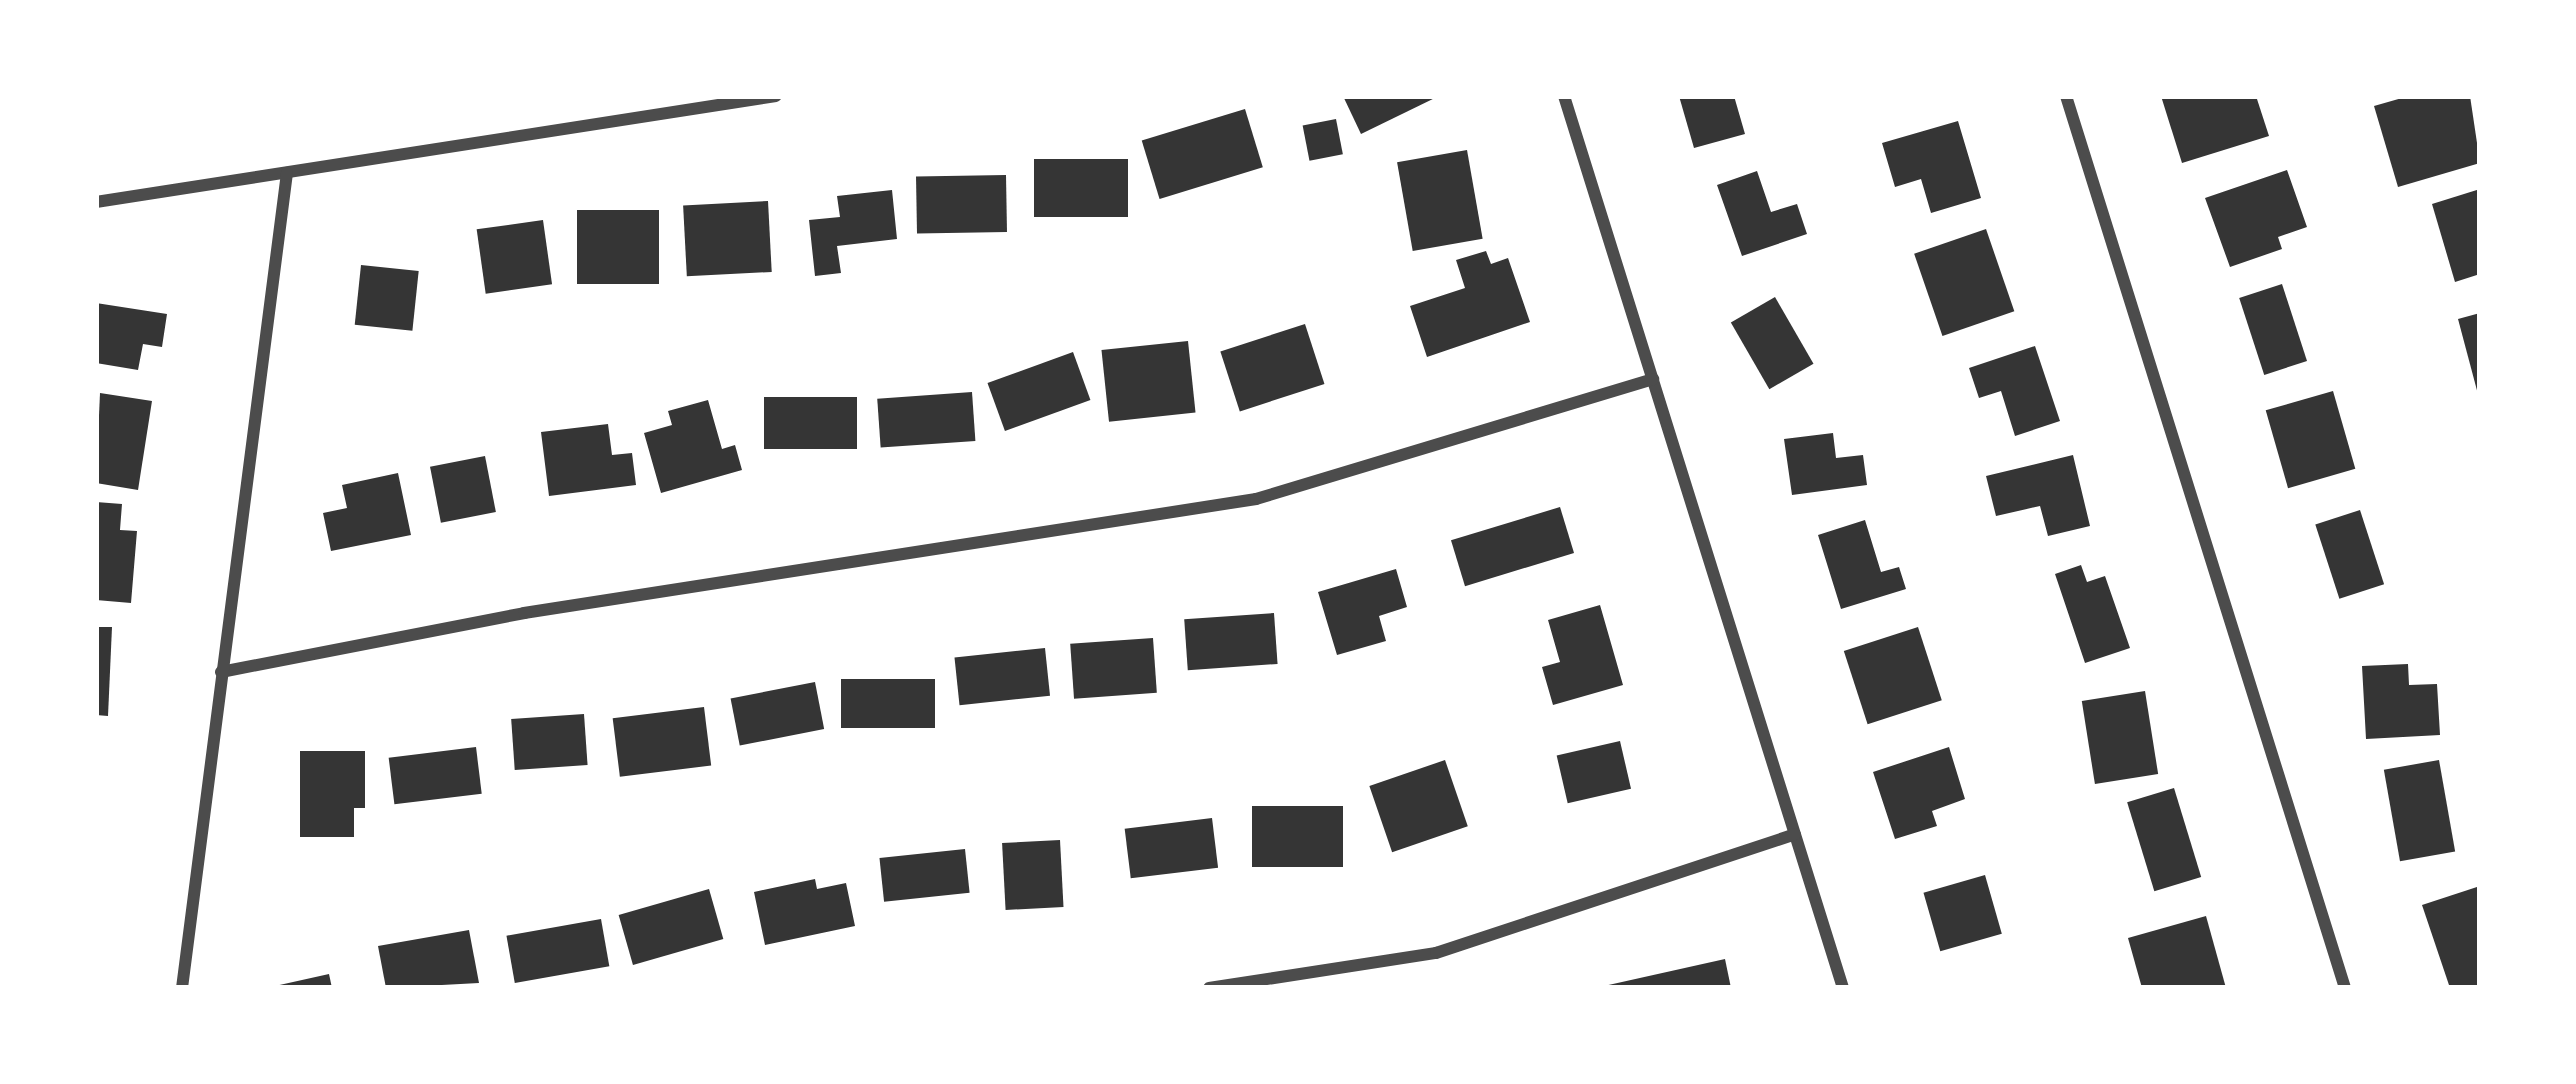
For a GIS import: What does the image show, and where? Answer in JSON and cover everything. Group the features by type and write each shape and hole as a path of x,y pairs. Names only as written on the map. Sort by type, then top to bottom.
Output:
{"street":[{"path":"96,202 776,96"},
{"path":"1564,96 1844,988"},
{"path":"2066,96 2345,988"},
{"path":"182,988 287,173"},
{"path":"221,672 547,609 1256,499 1652,380"},
{"path":"1209,988 1436,953 1795,834"}],"building":[{"path":"1343,96 1439,96 1361,134"},
{"path":"1679,96 1734,96 1745,134 1694,148"},
{"path":"2161,96 2256,96 2269,136 2182,163"},
{"path":"2409,96 2470,96 2480,163 2398,187 2374,106"},
{"path":"1245,109 1263,167 1160,199 1142,141"},
{"path":"1336,119 1343,154 1309,161 1303,125"},
{"path":"1958,121 1981,198 1931,213 1921,179 1895,187 1882,143"},
{"path":"1467,150 1483,239 1413,251 1397,162"},
{"path":"1034,159 1128,159 1128,217 1034,217"},
{"path":"2287,170 2307,227 2278,237 2282,249 2230,267 2205,198"},
{"path":"1757,171 1771,212 1797,204 1807,234 1742,256 1717,185"},
{"path":"1006,175 1007,232 917,234 916,177"},
{"path":"2480,189 2480,274 2455,282 2432,204"},
{"path":"892,190 897,239 837,246 841,273 815,276 809,220 840,217 837,196"},
{"path":"768,201 772,272 687,276 683,205"},
{"path":"577,210 659,210 659,284 577,284"},
{"path":"543,220 552,284 486,294 477,229"},
{"path":"1986,229 2014,311 1942,336 1914,254"},
{"path":"1486,251 1491,264 1508,258 1530,322 1427,357 1410,306 1465,288 1456,260"},
{"path":"361,265 419,271 412,331 355,325"},
{"path":"2282,284 2307,361 2264,375 2239,298"},
{"path":"1775,297 1814,364 1769,389 1731,322"},
{"path":"96,303 167,314 162,347 143,344 138,370 96,363"},
{"path":"2480,313 2480,398 2479,398 2458,319"},
{"path":"1305,324 1324,384 1240,411 1220,352"},
{"path":"1188,341 1196,413 1109,422 1101,350"},
{"path":"2035,346 2060,421 2015,436 2001,391 1979,398 1969,368"},
{"path":"1073,352 1090,400 1005,431 987,383"},
{"path":"2333,391 2355,469 2288,488 2266,410"},
{"path":"972,392 975,441 881,448 877,399"},
{"path":"100,393 152,401 138,490 96,483"},
{"path":"764,397 857,397 857,449 764,449"},
{"path":"708,400 722,449 735,445 742,470 661,493 644,433 672,425 668,411"},
{"path":"608,424 612,455 632,453 636,485 549,496 541,432"},
{"path":"1833,433 1836,458 1863,455 1867,485 1792,495 1784,439"},
{"path":"2073,455 2090,526 2048,536 2040,506 1996,516 1986,476"},
{"path":"485,456 496,512 441,523 430,467"},
{"path":"398,473 411,535 331,551 323,513 347,508 342,485"},
{"path":"96,502 122,504 120,530 137,531 131,603 96,600"},
{"path":"1560,507 1574,553 1465,586 1451,540"},
{"path":"2360,510 2384,584 2339,599 2315,525"},
{"path":"1865,520 1881,572 1899,567 1906,589 1841,609 1818,535"},
{"path":"2081,565 2087,582 2105,576 2130,648 2085,663 2055,574"},
{"path":"1396,569 1407,607 1379,616 1386,641 1337,655 1318,592"},
{"path":"1600,605 1623,685 1553,705 1542,667 1560,662 1548,620"},
{"path":"1274,613 1278,664 1188,670 1184,619"},
{"path":"96,627 112,627 108,716 96,715"},
{"path":"1918,627 1942,700 1868,724 1844,651"},
{"path":"1153,638 1157,693 1074,699 1070,644"},
{"path":"1045,648 1050,696 960,705 954,658"},
{"path":"2408,664 2409,685 2437,684 2440,735 2366,739 2362,666"},
{"path":"841,679 935,679 935,728 841,728"},
{"path":"815,682 824,729 740,746 731,698"},
{"path":"2145,691 2158,774 2095,784 2082,701"},
{"path":"704,707 711,766 620,777 613,718"},
{"path":"584,714 588,765 515,770 511,719"},
{"path":"1620,741 1631,789 1568,803 1557,756"},
{"path":"476,747 482,794 394,804 389,758"},
{"path":"1949,747 1965,799 1932,811 1937,826 1895,839 1873,772"},
{"path":"300,751 365,751 365,808 354,808 354,837 300,837"},
{"path":"1445,760 1468,826 1392,852 1369,786"},
{"path":"2439,760 2455,852 2400,861 2384,770"},
{"path":"2174,788 2201,877 2154,891 2127,802"},
{"path":"1252,806 1343,806 1343,867 1252,867"},
{"path":"1212,818 1218,868 1131,878 1125,829"},
{"path":"1060,840 1064,907 1006,910 1002,843"},
{"path":"965,849 970,893 884,902 879,858"},
{"path":"1985,875 2002,934 1940,951 1923,893"},
{"path":"815,879 817,889 846,883 855,926 765,945 754,892"},
{"path":"2480,886 2480,988 2450,988 2422,905"},
{"path":"709,889 723,939 633,965 619,915"},
{"path":"2206,916 2226,988 2142,988 2128,938"},
{"path":"601,919 609,966 515,983 506,936"},
{"path":"469,930 479,983 386,988 378,946"},
{"path":"1725,959 1731,988 1604,986"},
{"path":"329,974 332,988 275,988 275,986"}]}
